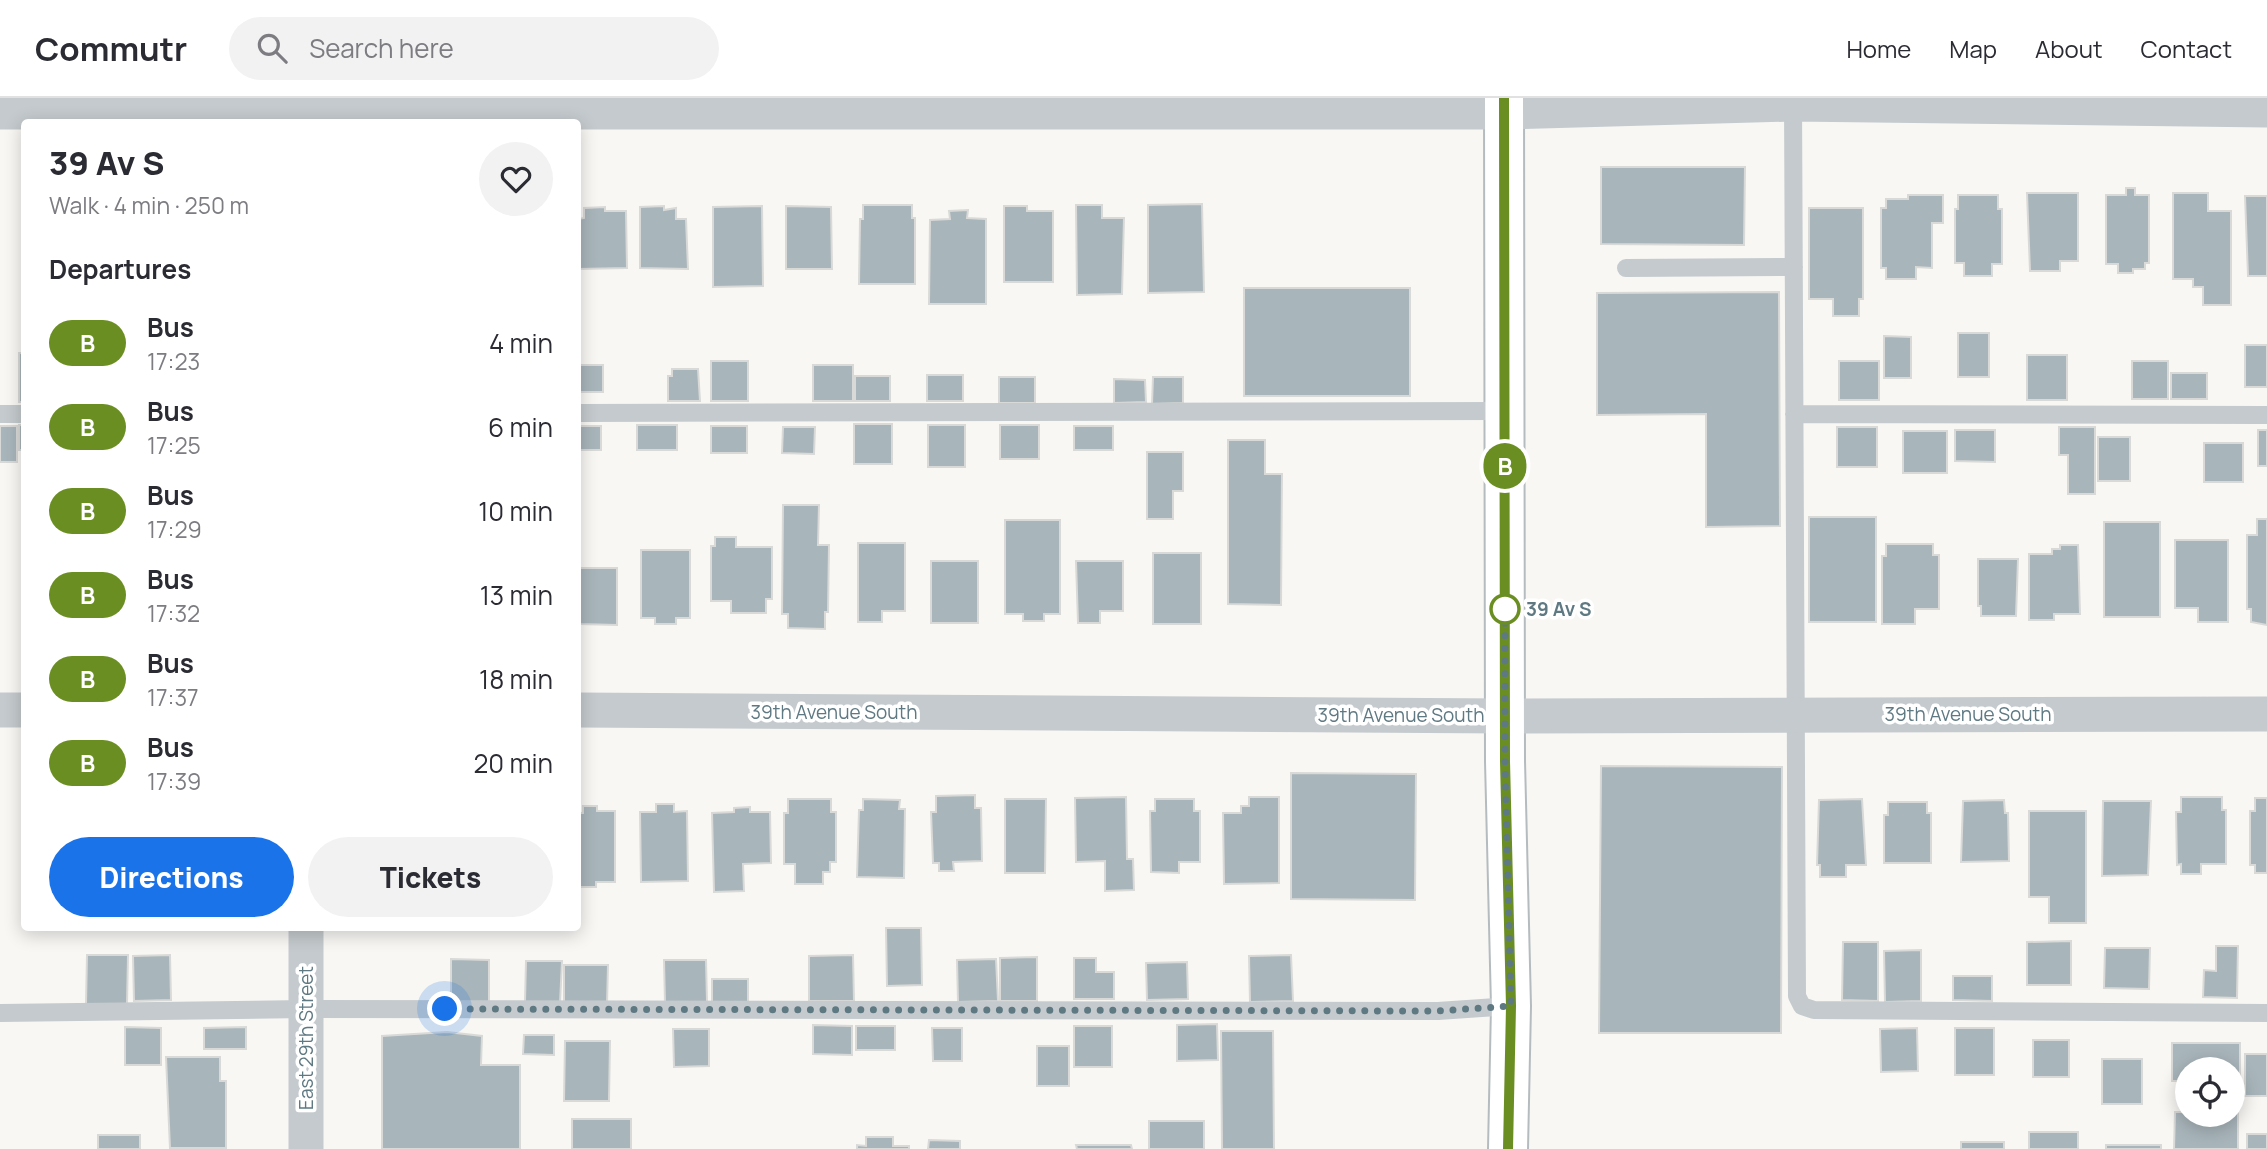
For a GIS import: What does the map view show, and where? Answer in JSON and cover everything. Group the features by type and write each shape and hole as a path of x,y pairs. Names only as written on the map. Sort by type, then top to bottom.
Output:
{"main road":[{"path":"1504,105 1505,716 1511,1006 1507,1149"}],"street":[{"path":"0,112 1504,105 1793,101 2267,110"},
{"path":"0,710 21,710"},
{"name":"39th Avenue South","path":"581,710 1505,716 2267,714"},
{"name":"East 29th Street","path":"306,931 306,1149"}],"lane":[{"path":"1793,101 1794,714 1797,996 1802,1006 1814,1010 2267,1013"},
{"path":"1626,268 1794,267"},
{"path":"581,413 1505,411"},
{"path":"0,414 21,414"},
{"path":"1794,414 2267,415"},
{"path":"0,1013 306,1009 1438,1011 1511,1006"}],"building":[{"path":"1601,167 1745,167 1744,245 1601,244"},
{"path":"2126,188 2135,188 2135,195 2149,195 2149,263 2145,263 2145,269 2133,269 2133,273 2118,273 2118,264 2106,264 2106,195 2126,195"},
{"path":"2027,193 2078,193 2078,261 2060,261 2060,271 2030,271"},
{"path":"2173,193 2208,193 2208,211 2231,211 2231,305 2203,305 2203,287 2193,287 2193,279 2173,279"},
{"path":"1908,195 1943,195 1943,223 1932,223 1932,268 1916,267 1916,279 1886,279 1886,268 1881,268 1881,208 1886,208 1886,199 1908,199"},
{"path":"1958,195 1998,195 1998,209 2002,209 2002,264 1992,264 1992,276 1964,276 1964,263 1955,263 1955,209 1958,209"},
{"path":"2245,196 2267,196 2267,276 2248,276"},
{"path":"1202,204 1204,292 1148,293 1148,205"},
{"path":"863,205 912,205 912,218 915,218 915,284 859,284 860,219 863,219"},
{"path":"1076,205 1102,205 1102,218 1124,218 1122,294 1077,295"},
{"path":"664,206 664,210 676,208 676,219 686,219 688,269 640,268 640,207"},
{"path":"762,206 763,286 713,287 713,207"},
{"path":"786,206 831,207 832,269 786,269"},
{"path":"1004,206 1027,206 1027,211 1053,211 1053,282 1004,282"},
{"path":"605,207 605,211 626,211 627,268 581,269 581,218 584,218 584,208"},
{"path":"1809,208 1863,208 1863,299 1859,299 1859,316 1833,316 1833,299 1809,299"},
{"path":"968,210 967,218 986,219 986,304 929,304 930,220 950,219 949,211"},
{"path":"1244,288 1410,288 1410,396 1244,396"},
{"path":"1779,292 1780,526 1706,527 1706,414 1597,415 1597,293"},
{"path":"1958,333 1989,333 1989,377 1958,377"},
{"path":"1884,336 1911,337 1911,378 1884,378"},
{"path":"2245,345 2267,345 2267,387 2245,387"},
{"path":"19,353 21,353 21,402"},
{"path":"2027,355 2067,355 2067,400 2027,400"},
{"path":"711,361 748,361 748,401 711,401"},
{"path":"1839,361 1879,361 1879,400 1839,400"},
{"path":"2132,361 2168,361 2168,399 2132,399"},
{"path":"581,365 603,365 603,392 581,392"},
{"path":"813,365 853,365 853,401 813,401"},
{"path":"672,369 698,369 700,401 668,401 668,376 672,376"},
{"path":"2171,373 2207,373 2207,399 2171,399"},
{"path":"927,375 963,375 963,401 927,401"},
{"path":"855,376 890,376 890,401 855,401"},
{"path":"999,377 1035,377 1035,403 999,403"},
{"path":"1153,377 1183,377 1183,403 1152,404"},
{"path":"1114,379 1145,380 1146,402 1114,403"},
{"path":"854,424 892,424 892,464 854,464"},
{"path":"19,425 21,425 21,450"},
{"path":"637,425 677,425 677,450 637,450"},
{"path":"928,425 965,425 965,467 928,467"},
{"path":"1000,425 1039,425 1039,459 1000,459"},
{"path":"0,426 17,426 17,462 0,462"},
{"path":"581,426 601,426 601,450 581,450"},
{"path":"711,426 747,426 747,453 711,453"},
{"path":"1074,426 1113,426 1113,450 1074,450"},
{"path":"783,427 815,427 814,454 782,453"},
{"path":"1837,427 1877,427 1877,467 1837,467"},
{"path":"2059,427 2095,427 2095,494 2068,494 2068,455 2059,455"},
{"path":"1955,430 1995,430 1995,462 1955,461"},
{"path":"2258,430 2267,430 2267,466 2258,466"},
{"path":"1903,431 1947,431 1947,473 1903,473"},
{"path":"2098,437 2130,437 2130,481 2098,481"},
{"path":"1228,440 1265,440 1265,474 1282,474 1281,605 1228,604"},
{"path":"2204,443 2243,443 2243,482 2204,482"},
{"path":"1147,452 1183,452 1183,491 1173,491 1173,519 1147,519"},
{"path":"783,505 819,505 818,545 829,545 828,612 825,612 825,629 788,628 788,614 782,614"},
{"path":"1809,517 1876,517 1876,622 1809,622"},
{"path":"2257,519 2267,519 2267,625 2251,622 2251,609 2247,609 2247,535 2257,535"},
{"path":"1005,520 1060,520 1060,614 1044,614 1044,621 1023,621 1023,614 1005,614"},
{"path":"2104,522 2160,522 2160,617 2104,617"},
{"path":"715,537 736,537 736,547 772,547 772,599 766,599 766,613 731,613 731,601 711,601 711,546 715,546"},
{"path":"2175,540 2228,540 2228,622 2198,622 2198,608 2175,608"},
{"path":"858,543 905,543 905,611 882,611 882,622 858,622"},
{"path":"1886,544 1933,544 1933,555 1939,555 1939,609 1915,609 1915,624 1882,624 1882,556 1886,556"},
{"path":"2060,545 2078,545 2080,614 2054,614 2054,620 2029,620 2029,554 2052,554 2052,549 2060,549"},
{"path":"641,550 690,550 690,618 676,618 676,624 655,624 655,618 641,618"},
{"path":"1153,553 1201,553 1201,624 1153,624"},
{"path":"1978,559 2018,559 2016,616 1981,616 1981,606 1978,606"},
{"path":"931,561 978,561 978,623 931,623"},
{"path":"1076,561 1123,561 1123,611 1100,611 1100,623 1078,623"},
{"path":"581,568 617,568 617,625 581,624"},
{"path":"1601,766 1782,767 1781,1033 1599,1033"},
{"path":"1291,773 1416,774 1415,900 1291,899"},
{"path":"975,795 975,808 981,808 982,861 953,862 954,871 939,871 939,863 933,863 931,812 936,812 936,796"},
{"path":"1126,797 1127,859 1133,859 1134,890 1105,891 1105,861 1076,862 1075,798"},
{"path":"1249,797 1279,797 1279,883 1224,884 1223,813 1241,813 1241,806 1249,806"},
{"path":"2181,797 2222,797 2222,810 2226,810 2226,864 2201,864 2201,874 2181,874 2181,864 2177,865 2176,812 2181,812"},
{"path":"2255,798 2267,798 2267,873 2255,873 2255,865 2250,865 2250,811 2255,811"},
{"path":"788,799 831,799 831,812 836,812 836,862 830,862 830,872 823,872 823,884 795,884 795,864 784,864 784,813 788,813"},
{"path":"863,799 900,800 899,809 905,809 904,878 857,877 859,810 863,810"},
{"path":"1005,799 1046,799 1045,873 1005,873"},
{"path":"1155,799 1194,799 1194,811 1200,811 1200,862 1179,862 1179,873 1151,872 1150,811 1155,811"},
{"path":"1862,799 1866,865 1846,865 1846,877 1820,877 1820,865 1817,865 1819,800"},
{"path":"2004,800 2005,813 2008,813 2009,861 1961,862 1963,801"},
{"path":"2103,801 2151,801 2148,875 2102,876"},
{"path":"1888,802 1927,802 1927,813 1931,813 1931,863 1884,863 1884,815 1888,815"},
{"path":"656,804 674,804 674,812 687,811 688,881 641,882 640,812 656,812"},
{"path":"583,806 597,806 597,811 615,811 615,882 596,882 596,887 581,887"},
{"path":"750,807 750,812 770,812 771,863 743,864 744,891 714,892 712,813 734,812 734,808"},
{"path":"2029,811 2086,811 2086,923 2049,923 2049,897 2029,897"},
{"path":"886,928 921,928 922,985 887,986"},
{"path":"2071,941 2071,985 2027,985 2027,942"},
{"path":"1843,942 1878,942 1878,1001 1842,1000"},
{"path":"2216,946 2238,946 2237,998 2203,997 2204,970 2216,971"},
{"path":"2105,948 2150,948 2149,989 2104,988"},
{"path":"1921,950 1921,1001 1885,1002 1884,951"},
{"path":"87,955 128,955 127,1004 86,1004"},
{"path":"170,955 171,1000 134,1001 133,956"},
{"path":"853,955 854,1001 809,1001 809,956"},
{"path":"1291,955 1293,1001 1250,1002 1249,956"},
{"path":"1037,957 1037,1001 1000,1001 1000,958"},
{"path":"1074,958 1096,958 1096,972 1114,972 1114,999 1074,999"},
{"path":"451,959 489,960 489,1002 451,1002"},
{"path":"996,959 998,1001 958,1002 957,960"},
{"path":"664,960 706,960 707,1002 665,1003"},
{"path":"526,961 562,961 560,1003 525,1002"},
{"path":"1187,962 1188,999 1147,1000 1146,963"},
{"path":"564,965 608,965 607,1004 564,1003"},
{"path":"1953,976 1992,976 1992,1001 1953,1000"},
{"path":"712,979 748,979 748,1003 712,1004"},
{"path":"1217,1024 1218,1060 1177,1061 1177,1025"},
{"path":"813,1025 852,1026 852,1055 813,1054"},
{"path":"856,1026 895,1026 895,1050 856,1050"},
{"path":"1074,1026 1112,1026 1112,1067 1074,1067"},
{"path":"125,1027 161,1028 161,1065 125,1065"},
{"path":"246,1027 246,1049 204,1049 204,1028"},
{"path":"932,1028 962,1028 962,1061 933,1061"},
{"path":"1917,1028 1918,1071 1881,1072 1880,1029"},
{"path":"1955,1028 1994,1028 1994,1075 1955,1075"},
{"path":"673,1029 709,1029 709,1066 674,1067"},
{"path":"1221,1031 1273,1031 1274,1149 1222,1149"},
{"path":"447,1032 482,1036 481,1065 520,1065 520,1149 382,1149 382,1036"},
{"path":"524,1035 554,1035 554,1055 523,1054"},
{"path":"2033,1040 2069,1040 2069,1077 2033,1077"},
{"path":"565,1041 610,1041 609,1101 564,1101"},
{"path":"2172,1043 2240,1043 2240,1057 2175,1057 2175,1081 2172,1081"},
{"path":"1037,1046 1069,1046 1069,1086 1037,1086"},
{"path":"2245,1054 2267,1054 2267,1096 2245,1096"},
{"path":"166,1057 220,1057 220,1081 226,1081 226,1148 170,1148"},
{"path":"2102,1059 2142,1059 2142,1104 2102,1104"},
{"path":"2175,1112 2175,1127 2238,1127 2238,1149 2174,1149"},
{"path":"572,1119 631,1119 631,1149 572,1149"},
{"path":"1149,1121 1204,1121 1204,1149 1149,1149"},
{"path":"2029,1132 2078,1132 2078,1149 2029,1149"},
{"path":"2247,1134 2267,1134 2267,1149 2247,1149"},
{"path":"98,1135 140,1135 140,1149 98,1149"},
{"path":"866,1137 893,1137 893,1146 909,1146 909,1149 857,1149 857,1145 866,1146"},
{"path":"929,1140 960,1141 960,1149 928,1149"},
{"path":"1961,1142 2004,1142 2004,1149 1961,1149"},
{"path":"1076,1145 1131,1145 1132,1149 1077,1149"},
{"path":"2106,1145 2161,1145 2161,1149 2106,1149"}],"bus line":[{"name":"B","path":"1504,98 1505,761 1511,1006 1508,1149"}],"place":[{"name":"39 Av S","path":"1505,609"}],"route":[{"path":"445,1009 1438,1011 1511,1006 1505,761 1505,609"}]}
